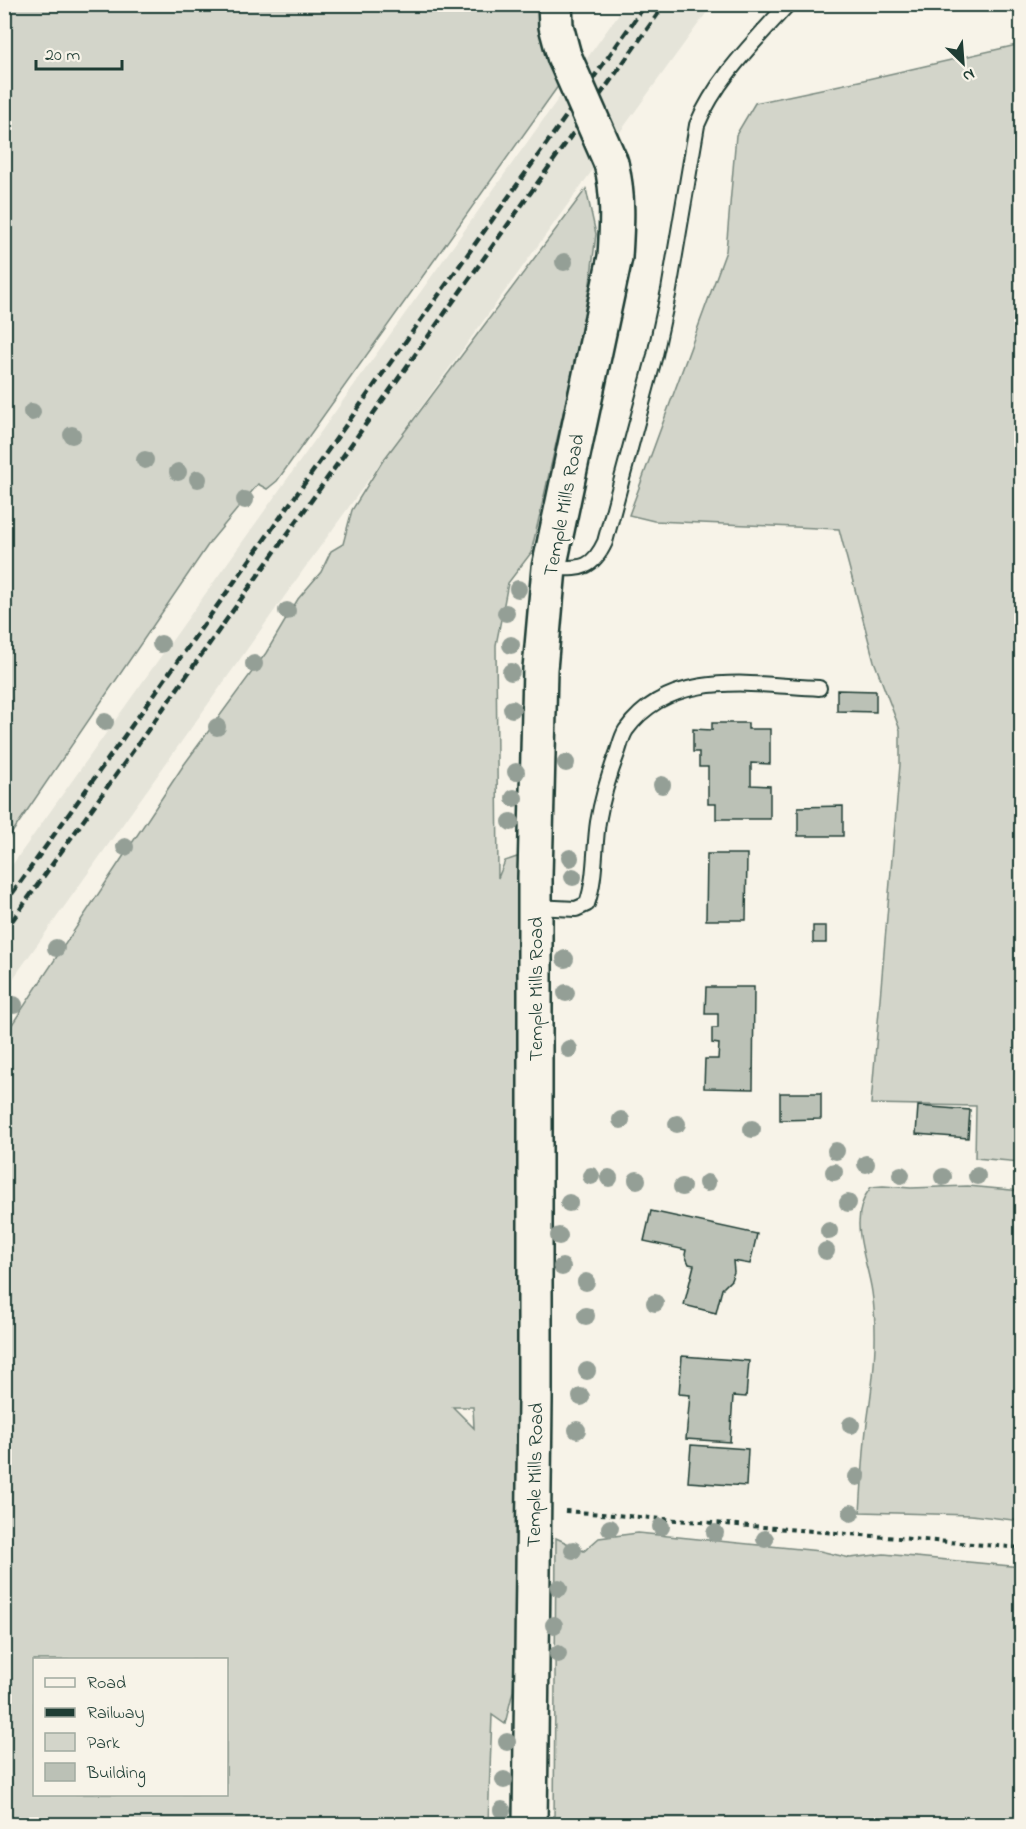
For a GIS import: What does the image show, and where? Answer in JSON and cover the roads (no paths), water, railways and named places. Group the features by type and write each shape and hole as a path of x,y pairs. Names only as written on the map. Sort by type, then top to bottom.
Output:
{"street":[{"name":"Temple Mills Road","path":"530,1824 534,1509 535,908 540,669 549,568 615,257 618,216 616,184 611,163 564,56 556,26 555,4"}],"lane":[{"path":"549,568 586,567 598,557 610,523 655,355 669,290 697,125 703,110 719,86 750,46 788,4"},
{"path":"535,908 576,909 587,904 592,890 598,823 607,779 625,731 655,702 676,692 706,685 819,688"}],"railway":[{"path":"4,905 646,4"},
{"path":"4,932 665,4"}]}
